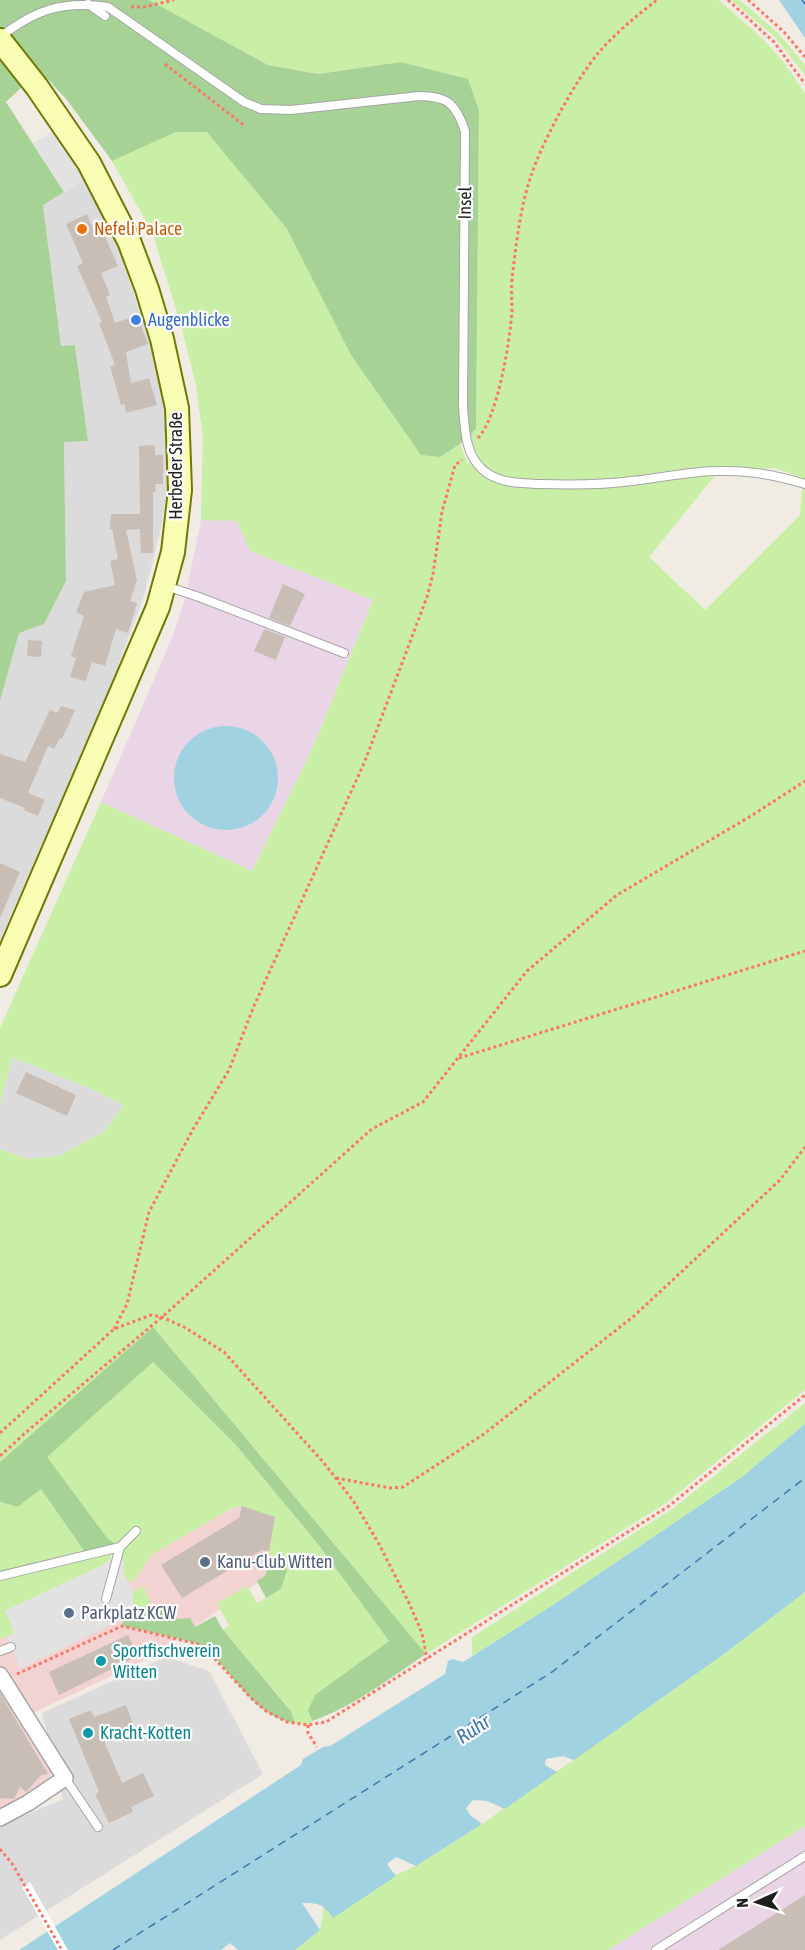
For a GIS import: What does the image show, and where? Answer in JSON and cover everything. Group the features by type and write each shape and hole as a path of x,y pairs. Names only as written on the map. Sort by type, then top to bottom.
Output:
{"main road":[{"name":"Herbeder Straße","path":"0,38 38,87 89,163 129,241 162,339 177,408 180,490 173,552 158,607 0,975"}],"street":[{"path":"0,1818 28,1803 65,1778 2,1678"}],"lane":[{"name":"Insel","path":"0,38 27,16 46,6 84,1 108,7 244,102 261,109 291,110 419,96 447,100 456,109 465,131 463,407 468,447 474,460 485,472 503,481 520,483 591,484 630,482 699,472 740,471 770,474 805,484"},
{"path":"84,1 105,16"},
{"path":"164,586 200,597 344,653"},
{"path":"106,1599 120,1547 136,1531"},
{"path":"0,1576 120,1547"},
{"path":"0,1651 11,1647"},
{"path":"65,1778 98,1827"},
{"path":"656,1950 805,1856"}],"path":[{"path":"108,7 144,7 174,0"},
{"path":"468,447 481,434 492,411 500,383 512,313 512,280 523,208 531,174 549,136 584,74 614,37 657,0"},
{"path":"728,0 774,42 805,84"},
{"path":"748,0 784,32 805,57"},
{"path":"161,60 245,126"},
{"path":"0,1432 114,1329 127,1304 149,1212 192,1131 229,1070 254,1006 365,761 427,597 433,574 442,512 455,465"},
{"path":"0,1456 32,1426 162,1317 372,1128 423,1102 526,972 616,895 752,816 805,781"},
{"path":"457,1059 805,951"},
{"path":"335,1478 390,1488 403,1487 484,1434 634,1316 780,1180 805,1147"},
{"path":"114,1329 151,1315 162,1317 184,1327 224,1352 354,1502 384,1554 423,1633 427,1659"},
{"path":"2,1678 122,1626 202,1646 266,1711 287,1722 317,1725 335,1718 669,1506 805,1395"},
{"path":"308,1725 308,1733 317,1747"},
{"path":"0,1849 13,1865 62,1950"}],"shaded area":[{"path":"54,130 84,180 64,192 34,143"},
{"path":"84,180 105,218 123,262 148,336 163,404 169,474 161,528 144,596 113,679 0,940 0,701 19,633 44,624 66,581 64,441 88,441 75,345 61,346 43,204"},
{"path":"188,321 373,600 314,745 252,871 101,802 172,638 185,599 201,520 203,438"},
{"path":"12,1057 89,1088 124,1105 105,1131 59,1156 26,1159 0,1149 0,1105"},
{"path":"257,1498 281,1514 273,1572 150,1658 22,1718 53,1768 45,1789 0,1812 0,1617"},
{"name":"Parkplatz KCW","path":"111,1556 124,1561 123,1572 133,1591 133,1614 21,1668 6,1637 15,1633 5,1611 107,1563"},
{"path":"166,1657 209,1671 263,1774 0,1940 0,1826 63,1799 42,1713"},
{"path":"805,1826 805,1950 608,1950"}],"green space":[{"path":"0,0 149,0 268,65 318,74 401,62 468,79 479,110 476,429 460,444 440,457 421,455 351,355 287,229 207,132 176,132 112,161 67,100 0,27"},
{"path":"149,0 719,0 764,40 782,60 805,93 805,1390 666,1503 426,1654 153,1327 0,1462 0,1149 26,1159 59,1156 105,1131 124,1105 89,1088 12,1057 0,1105 0,1028 101,802 252,871 314,745 373,600 250,551 237,521 201,520 203,438 196,385 181,325 152,232 112,161 176,132 207,131 287,229 351,355 440,457 460,444 468,464 474,460 471,434 476,429 479,110 468,79 401,62 318,74 268,65","holes":["774,468 803,478 800,515 705,610 649,557 717,471"]},
{"path":"731,0 740,0 779,34 805,65 805,75 775,37"},
{"path":"0,61 23,86 6,102 64,192 43,205 61,346 75,345 88,441 64,442 66,581 44,624 19,633 0,701"},
{"path":"153,1327 426,1654 357,1700 312,1721 308,1710 315,1695 389,1641 318,1544 236,1445 153,1362 47,1457 108,1539 120,1547 87,1555 41,1489 18,1507 0,1502 0,1462"},
{"path":"153,1362 236,1445 318,1544 389,1641 315,1695 308,1710 313,1725 295,1723 291,1710 223,1630 229,1626 217,1603 247,1586 257,1603 281,1589 285,1558 271,1560 269,1551 275,1517 242,1506 231,1509 151,1555 135,1580 129,1582 123,1572 124,1561 111,1556 107,1563 5,1611 15,1633 0,1639 0,1502 18,1507 41,1489 87,1555 119,1547 108,1539 46,1457"},
{"path":"805,1403 805,1424 742,1477 553,1605 472,1656 472,1637 675,1507"},
{"path":"285,1558 287,1570 281,1589 266,1598 257,1581 265,1576 271,1560"},
{"path":"141,1587 145,1589 152,1607 133,1611 133,1591"},
{"path":"805,1592 805,1826 608,1950 295,1950 320,1930 324,1906 416,1866 482,1824 724,1654"},
{"path":"152,1607 178,1619 190,1618 195,1627 215,1616 223,1630 291,1711 295,1723 267,1712 245,1692 214,1657 198,1644 122,1626 123,1619 133,1614 133,1611"}],"water":[{"path":"779,0 805,0 805,38"},
{"path":"226,726 246,730 263,741 274,758 278,778 274,798 263,815 246,826 226,830 206,826 189,815 178,798 174,778 178,758 189,741 206,730"},
{"name":"Ruhr","path":"805,1424 805,1592 724,1654 574,1760 563,1756 546,1759 545,1765 557,1772 505,1809 487,1801 473,1800 466,1808 470,1815 482,1824 416,1866 396,1857 387,1864 396,1876 333,1918 320,1905 302,1903 320,1930 295,1950 238,1950 230,1943 221,1950 19,1950 301,1765 303,1759 323,1747 330,1746 445,1674 448,1661 453,1659 463,1662 553,1605 742,1477"}],"pier":[{"path":"30,1882 68,1950 58,1950 22,1887"}],"building":[{"path":"87,214 97,238 104,234 118,266 101,273 110,295 106,297 115,323 137,315 148,344 126,352 131,383 149,378 157,405 126,413 125,404 121,405 110,366 115,365 99,323 102,322 77,266 83,263 66,224"},
{"path":"155,445 155,455 163,455 163,484 155,484 156,492 153,492 153,553 141,553 140,529 126,530 137,580 130,601 137,603 128,633 116,629 105,666 92,662 86,681 70,677 76,658 71,656 84,616 76,612 84,592 115,585 110,561 118,559 112,529 110,529 111,514 140,514 139,446"},
{"path":"283,584 305,594 290,626 269,618"},
{"path":"264,629 285,637 276,660 254,651"},
{"path":"28,640 42,641 41,657 27,656"},
{"path":"61,706 75,710 62,739 60,738 54,749 48,746 28,793 45,800 38,816 0,798 0,754 25,762 50,710 57,713"},
{"path":"0,863 20,872 0,918"},
{"path":"26,1072 76,1095 67,1116 16,1093"},
{"name":"Kanu-Club Witten","path":"242,1506 275,1517 269,1551 262,1550 182,1598 161,1565 239,1518"},
{"name":"Sportfischverein Witten","path":"128,1635 138,1656 59,1695 49,1672"},
{"path":"0,1693 48,1774 41,1775 26,1792 20,1787 14,1799 0,1798"},
{"path":"126,1705 133,1724 102,1736 122,1783 143,1773 154,1796 131,1807 133,1812 109,1823 95,1794 99,1792 69,1719 91,1710 94,1717"},
{"path":"805,1895 805,1950 718,1950"}],"ferry route":[{"path":"802,0 805,4"},
{"path":"113,1950 552,1672 805,1478"}],"place":[{"name":"Nefeli Palace","path":"82,229"},
{"name":"Augenblicke","path":"136,320"},
{"name":"Kanu-Club Witten","path":"205,1562"},
{"name":"Parkplatz KCW","path":"69,1613"},
{"name":"Sportfischverein Witten","path":"101,1661"},
{"name":"Kracht-Kotten","path":"88,1733"}]}
